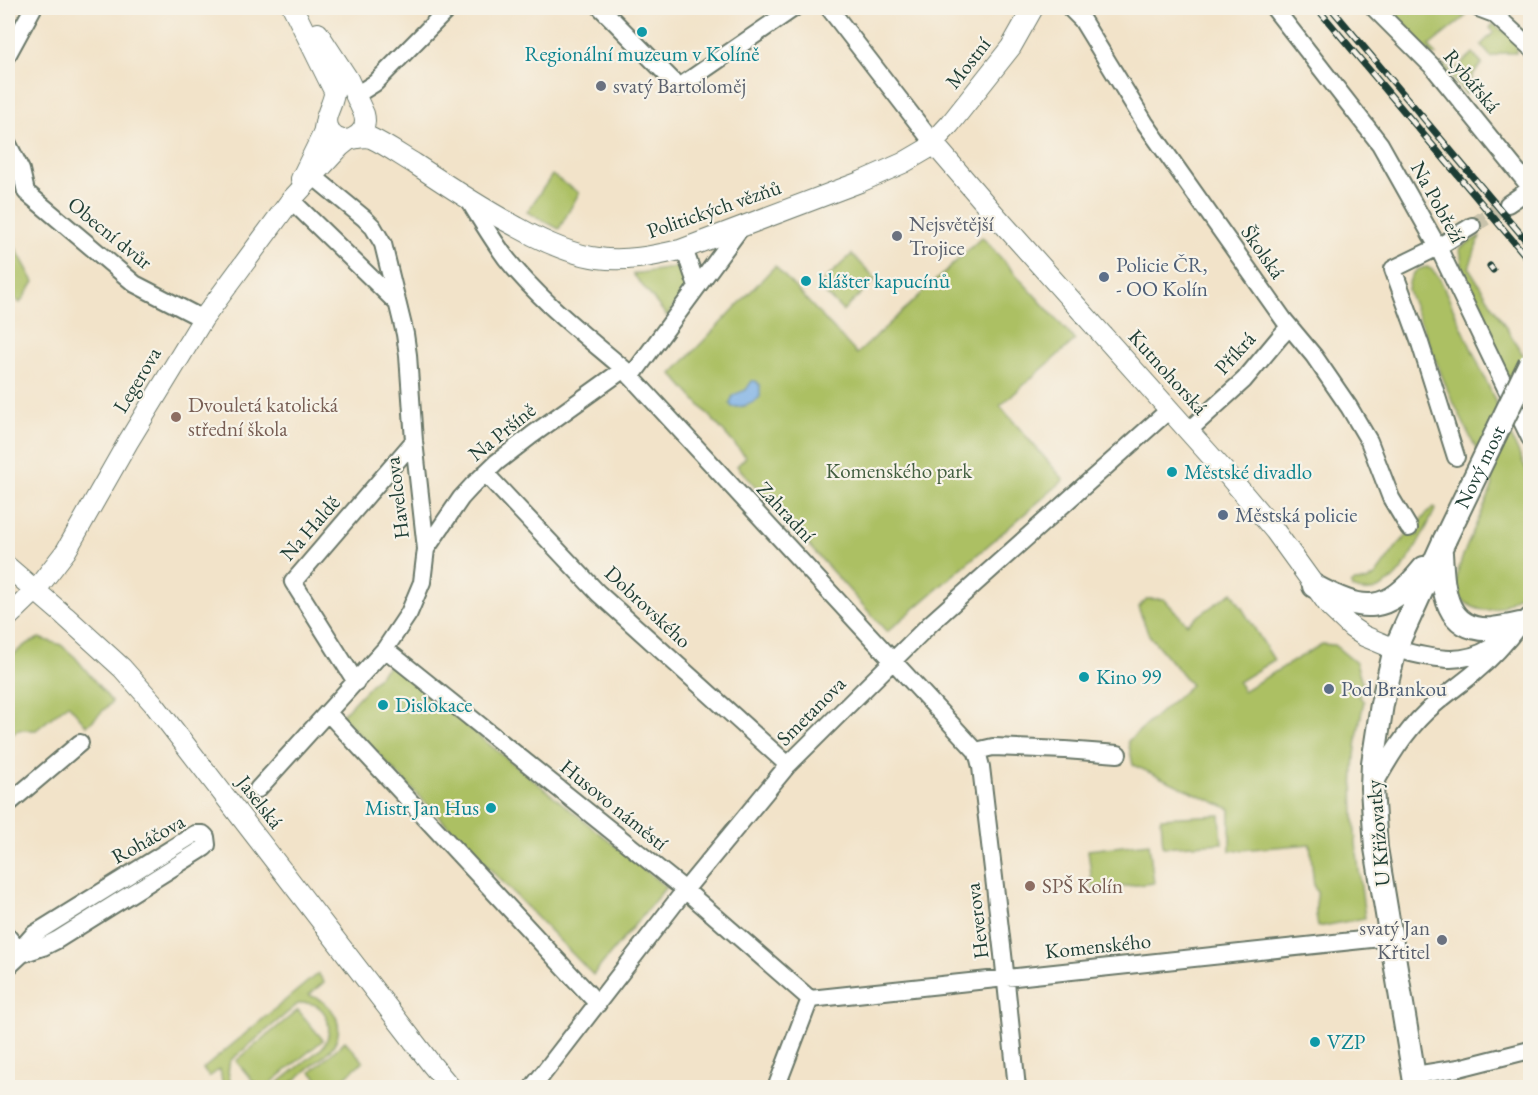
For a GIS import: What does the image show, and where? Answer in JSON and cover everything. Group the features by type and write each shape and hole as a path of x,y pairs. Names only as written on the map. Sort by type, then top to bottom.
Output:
{"main road":[{"name":"Nový most","path":"1443,544 1530,363"},
{"path":"1314,586 1347,602 1362,606 1376,605 1407,587 1443,544"},
{"path":"1443,544 1444,591 1454,614 1470,626 1490,629 1525,620"},
{"name":"U Křižovatky","path":"1415,1081 1376,848 1372,788 1373,763 1387,678 1395,649 1443,544"}],"street":[{"path":"8,54 33,8"},
{"path":"293,8 334,91 334,99 327,115"},
{"name":"Politických vězňů","path":"300,8 344,71 372,123 421,166 468,199 526,233 567,251 583,255 632,259 680,250 860,182 920,154 934,144"},
{"path":"327,115 335,104 344,101 359,102 449,8"},
{"path":"601,8 679,87 794,8"},
{"name":"Kutnohorská","path":"830,8 934,144 1275,531 1330,607 1352,628 1370,640 1395,649 1449,659 1471,657 1489,649 1525,620"},
{"name":"Mostní","path":"934,144 1011,47 1033,8"},
{"name":"Školská","path":"1070,8 1082,20 1145,123 1289,327 1314,356 1349,406 1369,441 1390,498 1409,528"},
{"name":"Na Pobřeží","path":"1274,8 1380,144 1438,247 1530,438"},
{"name":"Rybářská","path":"1374,8 1432,67 1530,188"},
{"path":"1478,8 1494,14 1530,47"},
{"path":"352,139 360,134 364,127 365,119 359,102"},
{"name":"Politických vězňů","path":"327,115 326,124 332,134 339,139 363,136 372,138 443,182"},
{"name":"Legerova","path":"291,200 323,134 327,115"},
{"name":"Legerova","path":"8,617 35,591 66,551 134,432 203,319 291,200 340,147 352,139"},
{"name":"Obecní dvůr","path":"8,144 21,170 26,192 135,284 203,319"},
{"name":"Havelcova","path":"258,789 386,649 409,613 422,582 426,549 405,334 382,244 364,218 313,176"},
{"path":"1508,204 1530,188"},
{"name":"Zahradní","path":"468,199 519,273 559,313 627,373 976,751"},
{"path":"291,200 396,302"},
{"name":"Na Pršíně","path":"426,549 461,498 486,473 532,435 627,373 742,226"},
{"path":"1456,457 1420,343 1393,269 1438,247 1472,226"},
{"path":"680,250 687,257 697,286"},
{"name":"Příkrá","path":"1188,431 1244,380 1289,327"},
{"name":"Smetanova","path":"532,1088 685,890 788,765 931,623 1169,410"},
{"name":"Na Haldě","path":"356,682 293,582 414,441"},
{"name":"Dobrovského","path":"486,473 598,593 788,765"},
{"name":"Jaselská","path":"8,567 122,668 153,702 451,1088"},
{"path":"1372,788 1390,757 1425,713 1489,660 1525,620"},
{"name":"Husovo náměstí","path":"386,649 685,890 810,999"},
{"path":"328,713 598,1004"},
{"path":"8,804 80,744"},
{"path":"976,751 993,747 1118,754"},
{"name":"Heverova","path":"976,751 981,767 1017,1088"},
{"name":"Roháčova","path":"8,967 22,954 43,947 57,939 204,848 207,845 206,837 203,834 195,834 34,934 26,943 22,954"},
{"path":"8,937 22,954"},
{"name":"Komenského","path":"810,999 1390,937"},
{"path":"776,1088 810,999"},
{"path":"1415,1081 1530,1050"}],"green space":[{"path":"1384,8 1444,8 1466,16 1429,46 1436,55 1433,56"},
{"path":"1493,24 1517,40 1516,53 1503,53 1491,57 1481,45 1494,32 1490,28"},
{"path":"1473,53 1482,64 1473,74 1466,95 1443,67 1444,64 1452,72"},
{"path":"552,175 579,193 559,229 527,212"},
{"path":"8,234 34,282 20,303 8,293"},
{"path":"1480,236 1469,268 1530,366 1530,417 1502,366 1463,275 1460,248"},
{"name":"Komenského park","path":"982,237 1075,340 1000,406 1064,480 887,632 737,466 746,457 672,374 775,266 857,354"},
{"path":"852,254 876,279 843,311 818,286"},
{"path":"683,264 690,283 667,316 633,274"},
{"path":"1427,267 1439,277 1530,478 1530,586 1504,606 1496,609 1481,610 1473,607 1461,598 1457,590 1459,568 1464,553 1493,484 1448,391 1408,291 1412,275"},
{"path":"1433,507 1436,508 1414,550 1393,579 1381,588 1367,591 1352,588 1351,584 1354,582 1367,581 1375,576 1397,546"},
{"path":"1232,592 1274,660 1238,682 1243,691 1322,644 1334,645 1356,663 1362,682 1359,696 1364,701 1355,753 1353,788 1356,844 1365,918 1318,927 1317,894 1314,887 1310,844 1230,851 1230,809 1133,765 1128,741 1191,685 1149,635 1138,607 1147,599 1164,599 1187,624"},
{"path":"39,638 61,645 75,657 112,702 87,726 68,704 36,730 18,730 8,738 8,659 25,645"},
{"path":"390,664 666,887 593,975 341,716"},
{"path":"1220,815 1222,843 1163,847 1161,818"},
{"path":"1149,843 1154,883 1093,890 1088,850"},
{"path":"318,973 324,982 309,995 330,1008 338,1022 337,1038 325,1055 287,1086 273,1087 323,1047 327,1039 329,1030 326,1015 315,1005 298,1004 230,1061 230,1081 234,1087 224,1087 220,1069 209,1077 203,1069"},
{"path":"298,1010 323,1040 266,1087 258,1087 236,1061"},
{"path":"345,1041 363,1061 334,1087 325,1087 311,1072"}],"water":[{"path":"752,381 756,381 760,386 760,397 747,405 732,407 730,404 733,395 746,390"}],"tunnel":[{"path":"1472,226 1508,204"}],"railway":[{"path":"1317,8 1530,261"},
{"path":"1331,8 1530,245"},
{"path":"1490,266 1493,270"}],"place":[{"name":"Regionální muzeum v Kolíně","path":"642,32"},
{"name":"svatý Bartoloměj","path":"601,86"},
{"name":"Nejsvětější Trojice","path":"897,236"},
{"name":"Policie ČR, - OO Kolín","path":"1104,277"},
{"name":"klášter kapucínů","path":"806,281"},
{"name":"Dvouletá katolická střední škola","path":"176,417"},
{"name":"Městské divadlo","path":"1172,472"},
{"name":"Městská policie","path":"1223,515"},
{"name":"Kino 99","path":"1084,677"},
{"name":"Pod Brankou","path":"1329,689"},
{"name":"Dislokace","path":"383,705"},
{"name":"Mistr Jan Hus","path":"491,808"},
{"name":"SPŠ Kolín","path":"1030,886"},
{"name":"svatý Jan Křtitel","path":"1442,940"},
{"name":"VZP","path":"1315,1042"}]}
